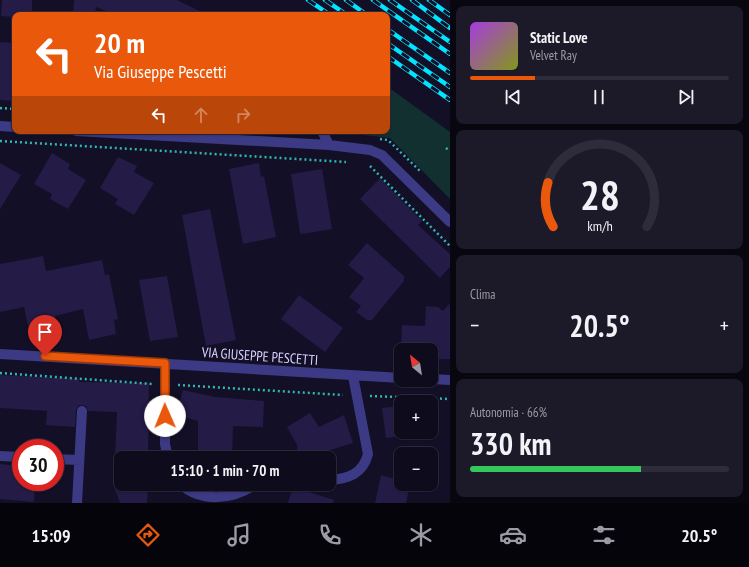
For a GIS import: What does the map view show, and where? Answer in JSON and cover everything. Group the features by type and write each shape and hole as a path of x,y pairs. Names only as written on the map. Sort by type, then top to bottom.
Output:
{"street":[{"path":"0,126 12,127"},
{"path":"130,134 329,145 370,150 382,155 450,222"},
{"path":"324,134 329,145"},
{"name":"VIA GIUSEPPE PESCETTI","path":"0,354 394,378"},
{"path":"165,363 165,444 166,451"},
{"path":"336,479 347,478 357,473 367,460 368,454 353,376"},
{"path":"438,379 450,380"},
{"path":"77,503 82,411"},
{"path":"0,456 12,457"},
{"path":"64,459 79,460"},
{"path":"188,491 200,497 232,500 246,491"}],"path":[{"path":"0,108 12,110"},
{"path":"0,141 348,162"},
{"path":"446,148 450,151"},
{"path":"368,165 450,246"},
{"path":"0,373 164,384 450,399"}],"green space":[{"path":"390,88 450,132 450,199 390,138 354,134 390,134"}],"building":[{"path":"2,0 32,0 32,12 12,12 12,17 1,16"},
{"path":"74,0 177,0 202,12 108,12 96,7 95,12 73,12"},
{"path":"0,42 12,43 12,101 0,100"},
{"path":"52,153 70,164 68,169 86,180 68,209 50,199 52,194 34,184"},
{"path":"118,157 137,166 134,172 154,183 134,215 115,204 118,199 100,188"},
{"path":"0,163 21,175 0,209"},
{"path":"259,163 261,177 264,176 276,237 243,244 229,169"},
{"path":"322,169 332,229 302,234 300,233 291,174"},
{"path":"380,178 422,221 418,225 450,254 450,267 440,278 360,199"},
{"path":"210,209 236,340 206,346 182,215"},
{"path":"367,243 404,276 404,281 372,320 367,320 356,312 361,306 349,297 364,278 348,265"},
{"path":"43,256 46,271 102,260 105,275 109,274 118,319 114,320 116,334 89,340 83,309 55,316 58,331 30,336 24,307 0,312 0,264"},
{"path":"167,276 178,337 150,341 139,280"},
{"path":"299,295 343,328 325,352 281,319"},
{"path":"450,303 450,359 438,359 438,343 401,343 402,325 425,326 426,306 438,307 443,311"},
{"path":"0,375 79,379 79,382 149,383 148,451 115,451 117,412 88,411 86,406 79,405 76,410 75,427 46,425 47,411 0,408"},
{"path":"183,390 215,397 264,401 263,427 233,426 232,451 198,451 198,421 176,415"},
{"path":"394,407 394,437 386,438 382,408"},
{"path":"310,413 319,427 344,415 353,443 327,451 297,451 297,445 287,427"},
{"path":"0,464 12,465 12,491 35,491 34,502 0,499"},
{"path":"381,475 394,479 394,491 409,491 406,503 375,503"},
{"path":"116,491 148,491 147,503 120,503"},
{"path":"292,491 306,491 334,500 333,503 288,503"}],"railway":[{"path":"308,0 326,12"},
{"path":"325,0 343,12"},
{"path":"346,0 363,12"},
{"path":"373,0 450,54"},
{"path":"390,0 450,42"},
{"path":"412,0 450,28"},
{"path":"429,0 450,15"},
{"path":"390,31 450,73"},
{"path":"390,45 450,87"},
{"path":"390,58 450,100"}],"route":[{"path":"45,356 165,363 165,416"}]}
